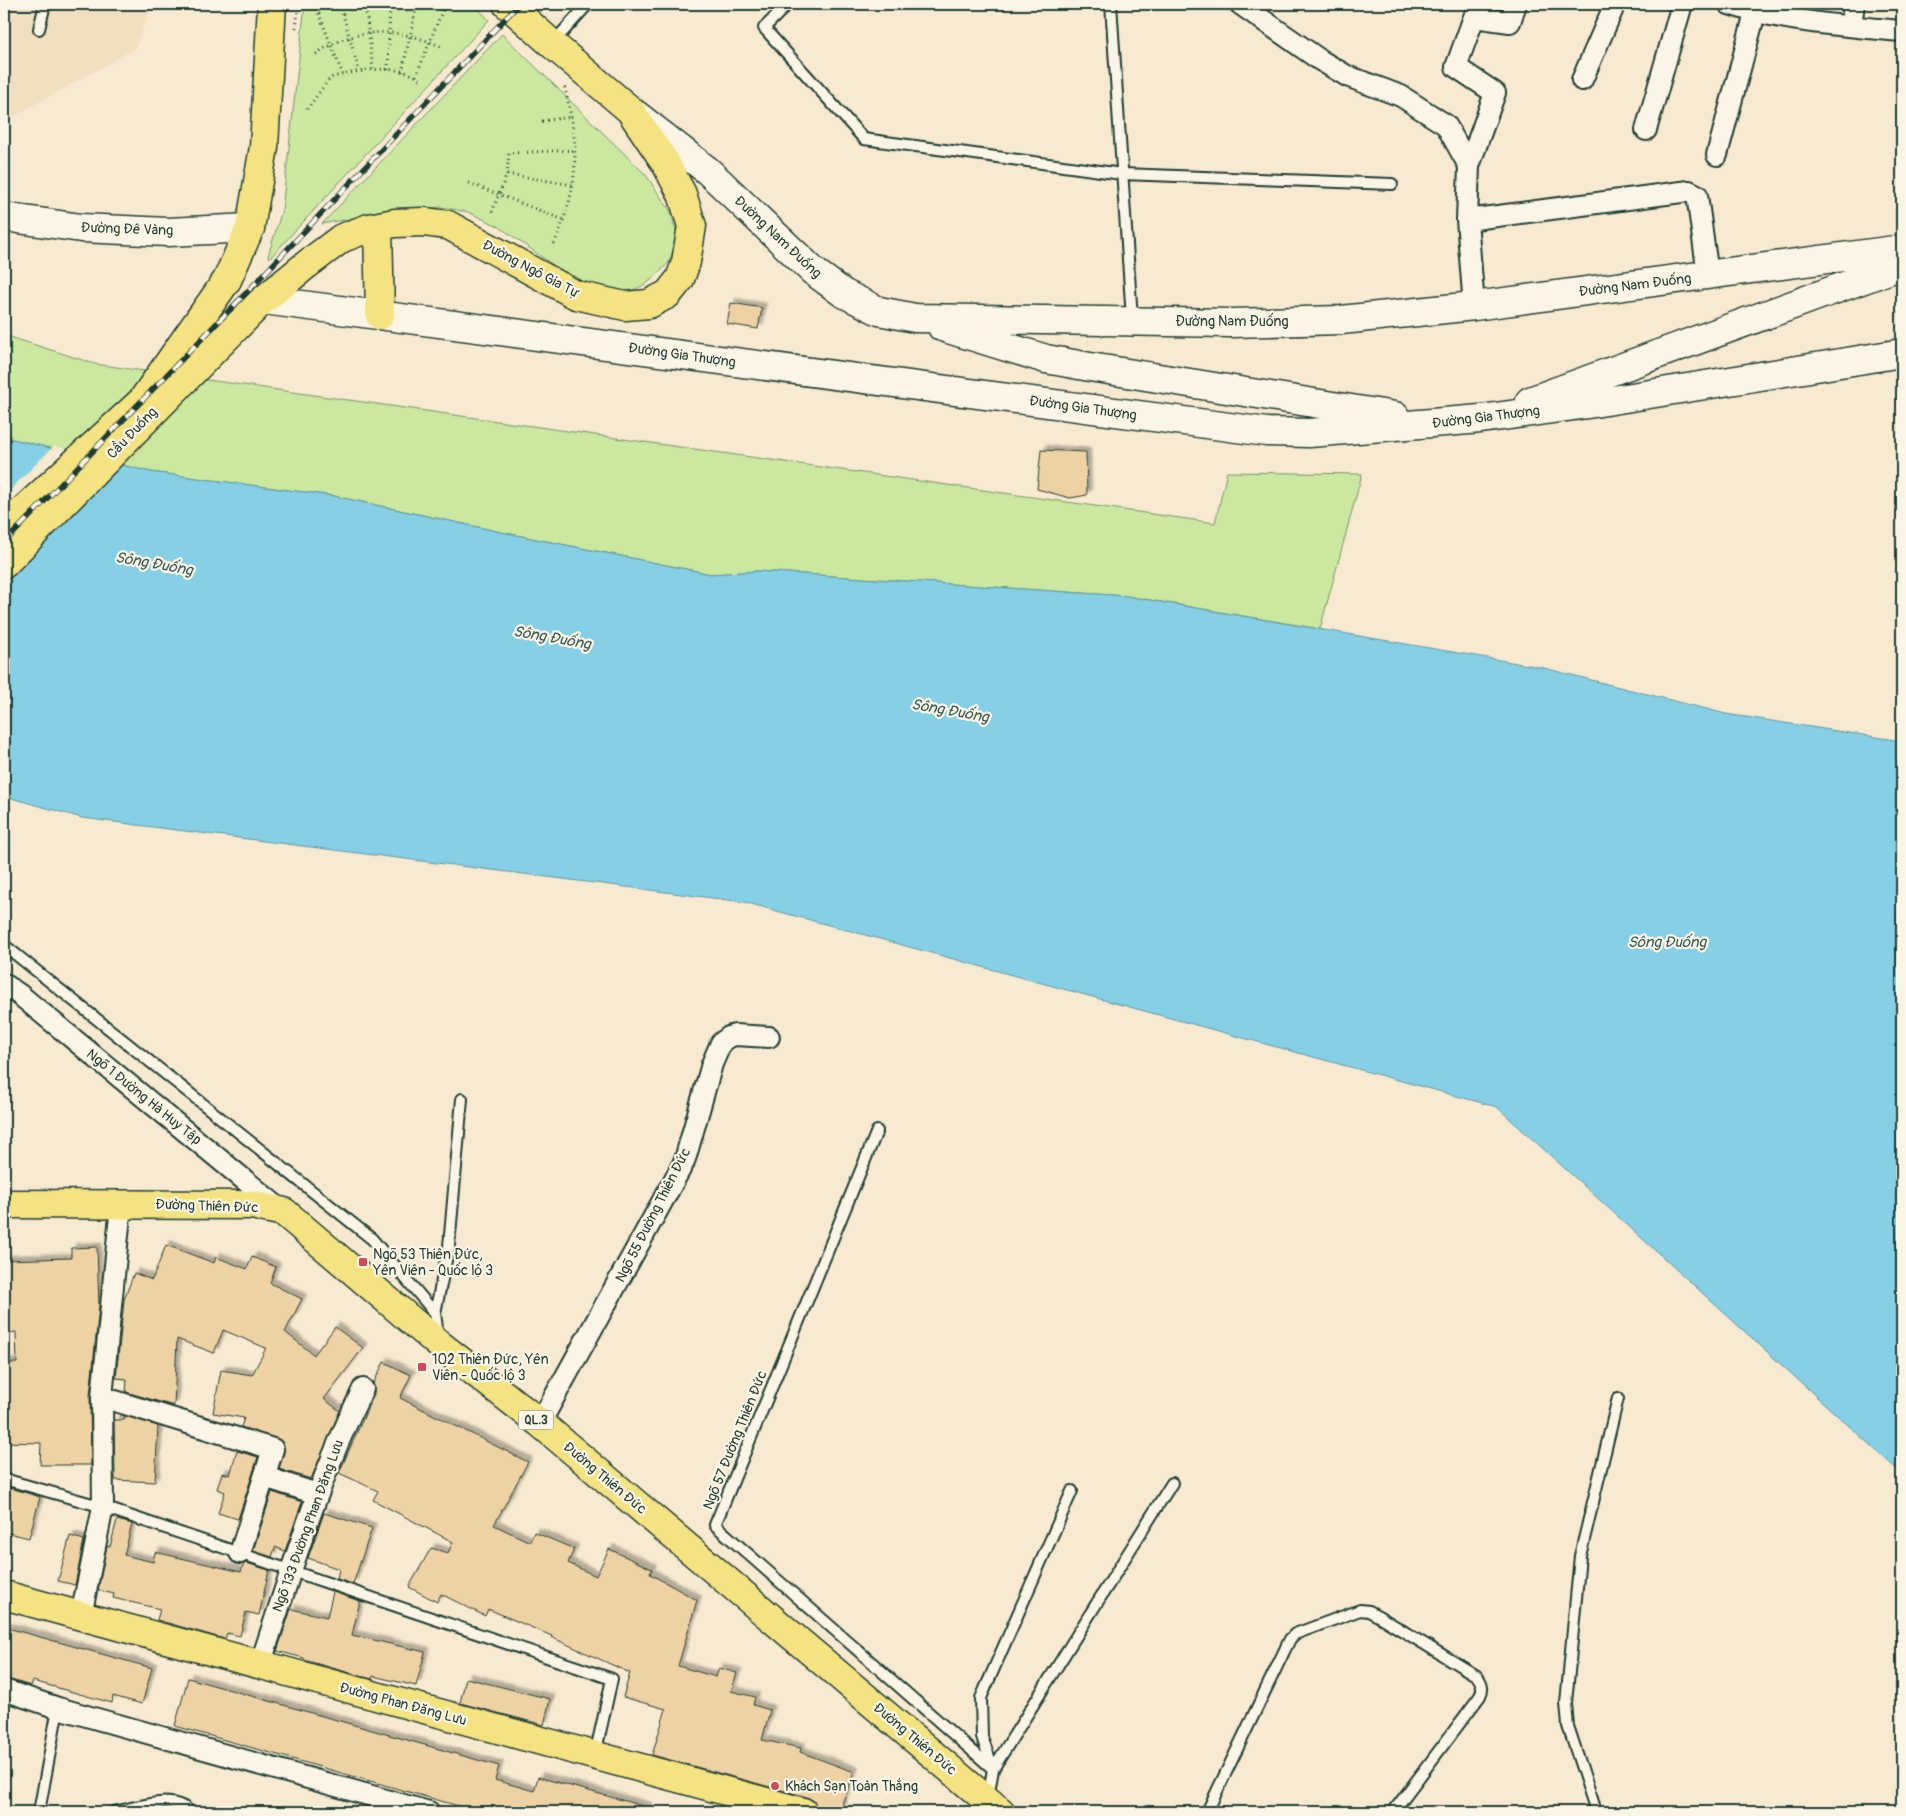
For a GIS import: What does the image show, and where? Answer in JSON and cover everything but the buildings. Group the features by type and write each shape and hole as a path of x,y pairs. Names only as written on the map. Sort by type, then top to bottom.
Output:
{"main road":[{"path":"250,228 264,147 272,4"},
{"name":"Đường Ngô Gia Tự","path":"263,301 342,238 369,228 395,223 424,222 448,225 576,295 624,306 649,304 668,294 680,279 686,262 692,226 682,194 665,162 630,110 507,4"},
{"name":"Đường Nam Đuống","path":"630,110 704,168 813,271 836,288 879,311 915,318 1232,323 1341,320 1474,306 1902,249"},
{"name":"Đường Đê Vàng","path":"4,218 81,228 168,232 250,228"},
{"path":"378,227 380,315"},
{"name":"Cầu Đuống","path":"4,528 142,401 227,280 250,228"},
{"path":"1481,418 1902,265"},
{"name":"Cầu Đuống","path":"4,564 263,301"},
{"name":"Đường Gia Thượng","path":"263,301 1266,432 1309,433 1481,418 1588,404 1902,353"},
{"path":"915,318 1046,359 1438,422"},
{"name":"Đường Thiên Đức","path":"4,1204 252,1205 284,1212 440,1345 540,1423 994,1807"},
{"name":"Đường Phan Đăng Lưu","path":"4,1595 803,1812"}],"street":[{"path":"1240,4 1320,60 1347,76 1401,96 1446,125 1469,166"},
{"path":"1474,306 1467,220 1469,166 1495,93 1456,67 1474,17 1510,22 1516,4"},
{"path":"1582,80 1615,4"},
{"path":"1646,130 1682,4"},
{"path":"1729,4 1755,13 1902,31"},
{"path":"1851,26 1854,4"},
{"path":"1717,156 1755,13"},
{"path":"1467,220 1689,191 1697,195 1708,275"},
{"name":"Ngõ 1 Đường Hà Huy Tập","path":"4,984 20,995 284,1212"},
{"name":"Ngõ 55 Đường Thiên Đức","path":"540,1423 686,1156 712,1064 721,1043 729,1037 745,1034 769,1037"},
{"path":"80,1616 104,1507 102,1397 121,1205"},
{"name":"Ngõ 133 Đường Phan Đăng Lưu","path":"260,1665 290,1570 318,1494 345,1425 363,1389"},
{"path":"102,1397 273,1449 240,1553"},
{"path":"265,1477 318,1494"},
{"path":"4,1690 58,1708 429,1812"}],"lane":[{"path":"39,29 45,4"},
{"path":"552,44 588,4"},
{"path":"788,4 764,28 864,139 1122,174 1392,184"},
{"path":"1111,4 1132,320"},
{"path":"4,945 372,1239 435,1313"},
{"path":"440,1345 435,1313 449,1246 462,1098"},
{"name":"Ngõ 57 Đường Thiên Đức","path":"877,1130 715,1526 993,1769"},
{"path":"1595,1812 1568,1726 1566,1703 1580,1556 1618,1398"},
{"path":"4,1479 104,1507 612,1679 595,1756"},
{"path":"993,1769 1172,1483"},
{"path":"994,1807 993,1769 982,1737 981,1698 1072,1491"},
{"path":"1207,1812 1290,1639 1295,1634 1360,1610 1369,1611 1396,1627 1477,1676 1482,1683 1483,1691 1480,1696 1398,1811"},
{"path":"39,1812 58,1708"},
{"path":"114,1812 168,1803 180,1805 190,1812"}],"path":[{"path":"316,4 343,75"},
{"path":"340,4 359,71"},
{"path":"365,4 373,69"},
{"path":"388,70 390,4"},
{"path":"402,72 417,4"},
{"path":"416,76 445,4"},
{"path":"316,54 330,44 368,33 389,32 410,35 442,47"},
{"path":"308,109 331,78 373,69 402,72 416,76 421,80"},
{"path":"554,244 564,220 573,185 576,150 572,117 563,82"},
{"path":"542,121 572,117"},
{"path":"492,212 500,195 509,153 576,150"},
{"path":"506,174 573,185"},
{"path":"469,183 564,220"}],"shaded area":[{"path":"4,4 152,4 136,48 4,122"}],"green space":[{"path":"305,4 474,4 489,20 270,258 268,256 282,210"},
{"path":"502,34 645,174 671,212 678,239 669,262 645,285 630,291 607,290 586,284 556,267 498,226 468,212 441,207 384,212 322,224"},
{"path":"4,335 95,364 1215,523 1227,472 1362,474 1320,629 1126,596 758,571 711,574 334,496 151,472 4,437"}],"water":[{"name":"Sông Đuống","path":"4,437 151,472 334,496 711,574 758,571 1126,596 1540,667 1726,714 1902,741 1902,1474 1497,1107 744,902 82,818 4,796"}],"pier":[{"path":"54,446 84,453 4,525 4,496"}],"railway":[{"path":"4,543 248,291 519,4"}],"place":[{"name":"Ngõ 53 Thiên Đức, Yên Viên - Quốc lộ 3","path":"363,1262"},
{"name":"102 Thiên Đức, Yên Viên - Quốc lộ 3","path":"422,1367"},
{"name":"Khách Sạn Toàn Thắng","path":"775,1786"}]}
